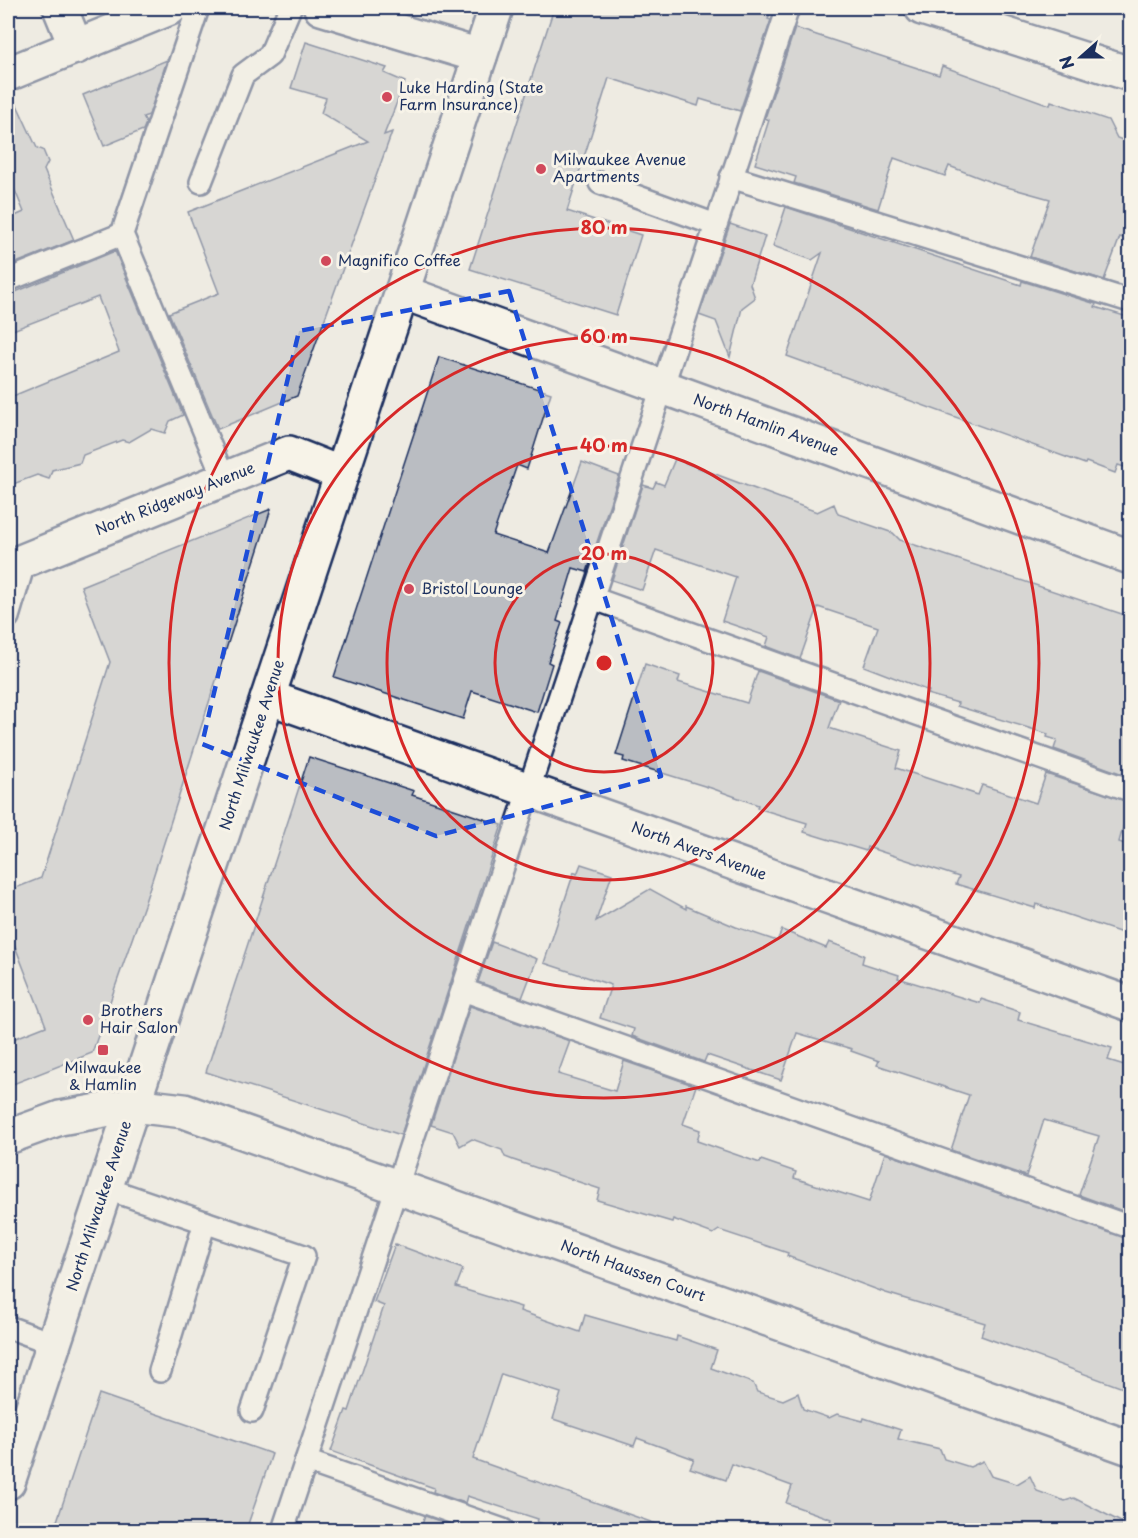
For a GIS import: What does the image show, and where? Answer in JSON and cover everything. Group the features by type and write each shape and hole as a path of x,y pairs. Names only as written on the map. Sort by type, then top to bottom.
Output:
{"street":[{"path":"60,8 76,47"},
{"path":"8,74 170,8"},
{"path":"321,8 480,56"},
{"name":"North Milwaukee Avenue","path":"9,1471 54,1344 496,8"},
{"path":"922,8 1131,74"},
{"name":"North Hamlin Avenue","path":"402,292 1131,557"},
{"name":"North Ridgeway Avenue","path":"16,564 289,453 342,474"},
{"name":"North Avers Avenue","path":"268,697 1131,1004"},
{"path":"8,1137 60,1118 132,1105"},
{"name":"North Haussen Court","path":"132,1105 184,1111 1131,1448"}],"lane":[{"path":"198,8 122,234 224,479"},
{"path":"201,182 243,75 270,55 290,8"},
{"path":"283,1530 788,8"},
{"path":"732,177 1131,301"},
{"path":"600,183 716,225"},
{"path":"8,280 122,234"},
{"path":"8,616 16,564"},
{"path":"592,598 1131,790"},
{"path":"463,990 1131,1227"},
{"path":"105,1188 304,1256 252,1411"},
{"path":"160,1371 205,1222"},
{"path":"8,1327 54,1344"},
{"path":"306,1461 504,1530"}],"highlighted area":[{"path":"509,291 661,776 436,836 202,744 299,331"}],"building":[{"path":"554,8 772,8 768,19 771,20 740,111 700,99 698,106 609,78 567,211 641,235 616,315 470,269"},
{"path":"795,28 939,75 942,66 1050,105 1051,101 1108,120 1117,138 1131,143 1131,240 1120,237 1104,280 1030,257 1050,199 996,184 949,166 945,176 894,158 878,209 794,183 796,177 755,164 769,120 765,118"},
{"path":"306,42 387,68 384,73 405,82 384,135 392,132 297,396 218,429 169,313 219,293 188,212 368,141 321,113 326,98 291,88"},
{"path":"167,60 149,115 143,117 146,123 143,130 104,146 83,95"},
{"path":"8,92 11,92 37,148 43,150 48,162 44,170 74,240 11,265 8,256 8,219 24,212 8,174"},
{"path":"786,207 1021,285 1022,281 1096,304 1095,307 1131,318 1131,341 1123,364 1131,367 1131,469 1118,465 1115,473 1086,462 1085,464 787,356 822,253 812,260 773,246"},
{"path":"730,224 765,236 750,284 755,298 742,308 730,357 716,321 699,315"},
{"path":"115,251 183,415 170,421 165,433 151,429 129,442 122,440 83,455 80,463 52,470 49,479 37,475 8,486 8,398 119,352 98,297 8,332 8,295"},
{"path":"439,357 551,393 527,469 517,465 493,535 549,553 582,462 619,476 587,572 573,568 557,621 562,623 548,662 552,664 537,712 472,691 463,719 334,677"},
{"path":"675,459 817,512 834,504 838,514 893,533 900,540 1131,617 1131,777 1054,749 1057,740 1047,737 1048,734 957,706 958,703 927,694 929,691 864,666 878,627 818,607 800,659 766,646 769,637 722,621 736,577 656,550 642,590 612,580 643,485 653,488 656,482 664,485"},
{"path":"271,509 145,902 92,1053 8,1086 8,1041 46,1026 8,928 8,891 41,878 110,662 81,586"},
{"path":"645,664 680,676 678,682 747,703 758,671 839,700 829,728 901,751 896,768 978,795 982,785 1036,803 1046,774 1130,802 1119,842 1131,846 1131,936 1036,904 1035,908 956,884 959,877 867,847 866,851 804,832 807,823 757,808 758,805 711,788 623,761 624,757 616,755"},
{"path":"309,757 414,791 412,795 502,825 401,1135 206,1072"},
{"path":"581,864 612,874 596,921 650,889 686,909 686,906 777,941 782,930 826,948 829,942 864,955 862,963 899,975 898,978 980,1003 981,999 1020,1012 1018,1020 1112,1048 1108,1060 1131,1067 1131,1214 1079,1195 1099,1136 1044,1120 1026,1176 951,1150 969,1095 877,1065 879,1061 851,1051 852,1049 797,1033 781,1080 707,1055 704,1062 632,1036 634,1029 600,1018 611,985 544,963 574,872 577,874"},
{"path":"492,942 537,959 522,998 478,982"},
{"path":"470,1006 570,1041 558,1074 615,1091 624,1061 696,1086 683,1124 700,1130 697,1141 760,1163 761,1160 796,1172 794,1178 869,1202 885,1153 1131,1239 1131,1391 981,1336 985,1323 886,1293 787,1256 788,1253 719,1230 713,1234 673,1219 672,1222 597,1200 600,1189 505,1157 502,1150 472,1139 460,1146 453,1132 431,1125"},
{"path":"395,1244 463,1269 456,1287 521,1307 520,1311 580,1332 585,1315 676,1341 677,1336 717,1350 711,1368 753,1383 757,1392 783,1400 798,1393 803,1409 829,1418 837,1414 863,1421 864,1418 901,1430 898,1439 940,1449 944,1459 970,1467 983,1461 991,1476 1017,1484 1030,1476 1037,1491 1065,1501 1074,1498 1131,1527 1131,1530 827,1530 831,1519 786,1503 792,1486 732,1464 726,1480 690,1468 694,1459 637,1438 634,1446 553,1419 561,1393 501,1374 473,1459 662,1526 661,1530 562,1530 537,1522 538,1519 467,1496 465,1503 433,1492 434,1488 331,1451 346,1410 349,1411 384,1306 374,1302"},
{"path":"99,1394 272,1454 246,1530 54,1530"},
{"path":"425,1516 457,1527 456,1530 420,1530"}],"place":[{"name":"Luke Harding (State Farm Insurance)","path":"387,97"},
{"name":"Milwaukee Avenue Apartments","path":"541,169"},
{"name":"Magnifico Coffee","path":"326,261"},
{"name":"Bristol Lounge","path":"409,589"},
{"name":"Brothers Hair Salon","path":"88,1020"},
{"name":"Milwaukee & Hamlin","path":"103,1050"}]}
